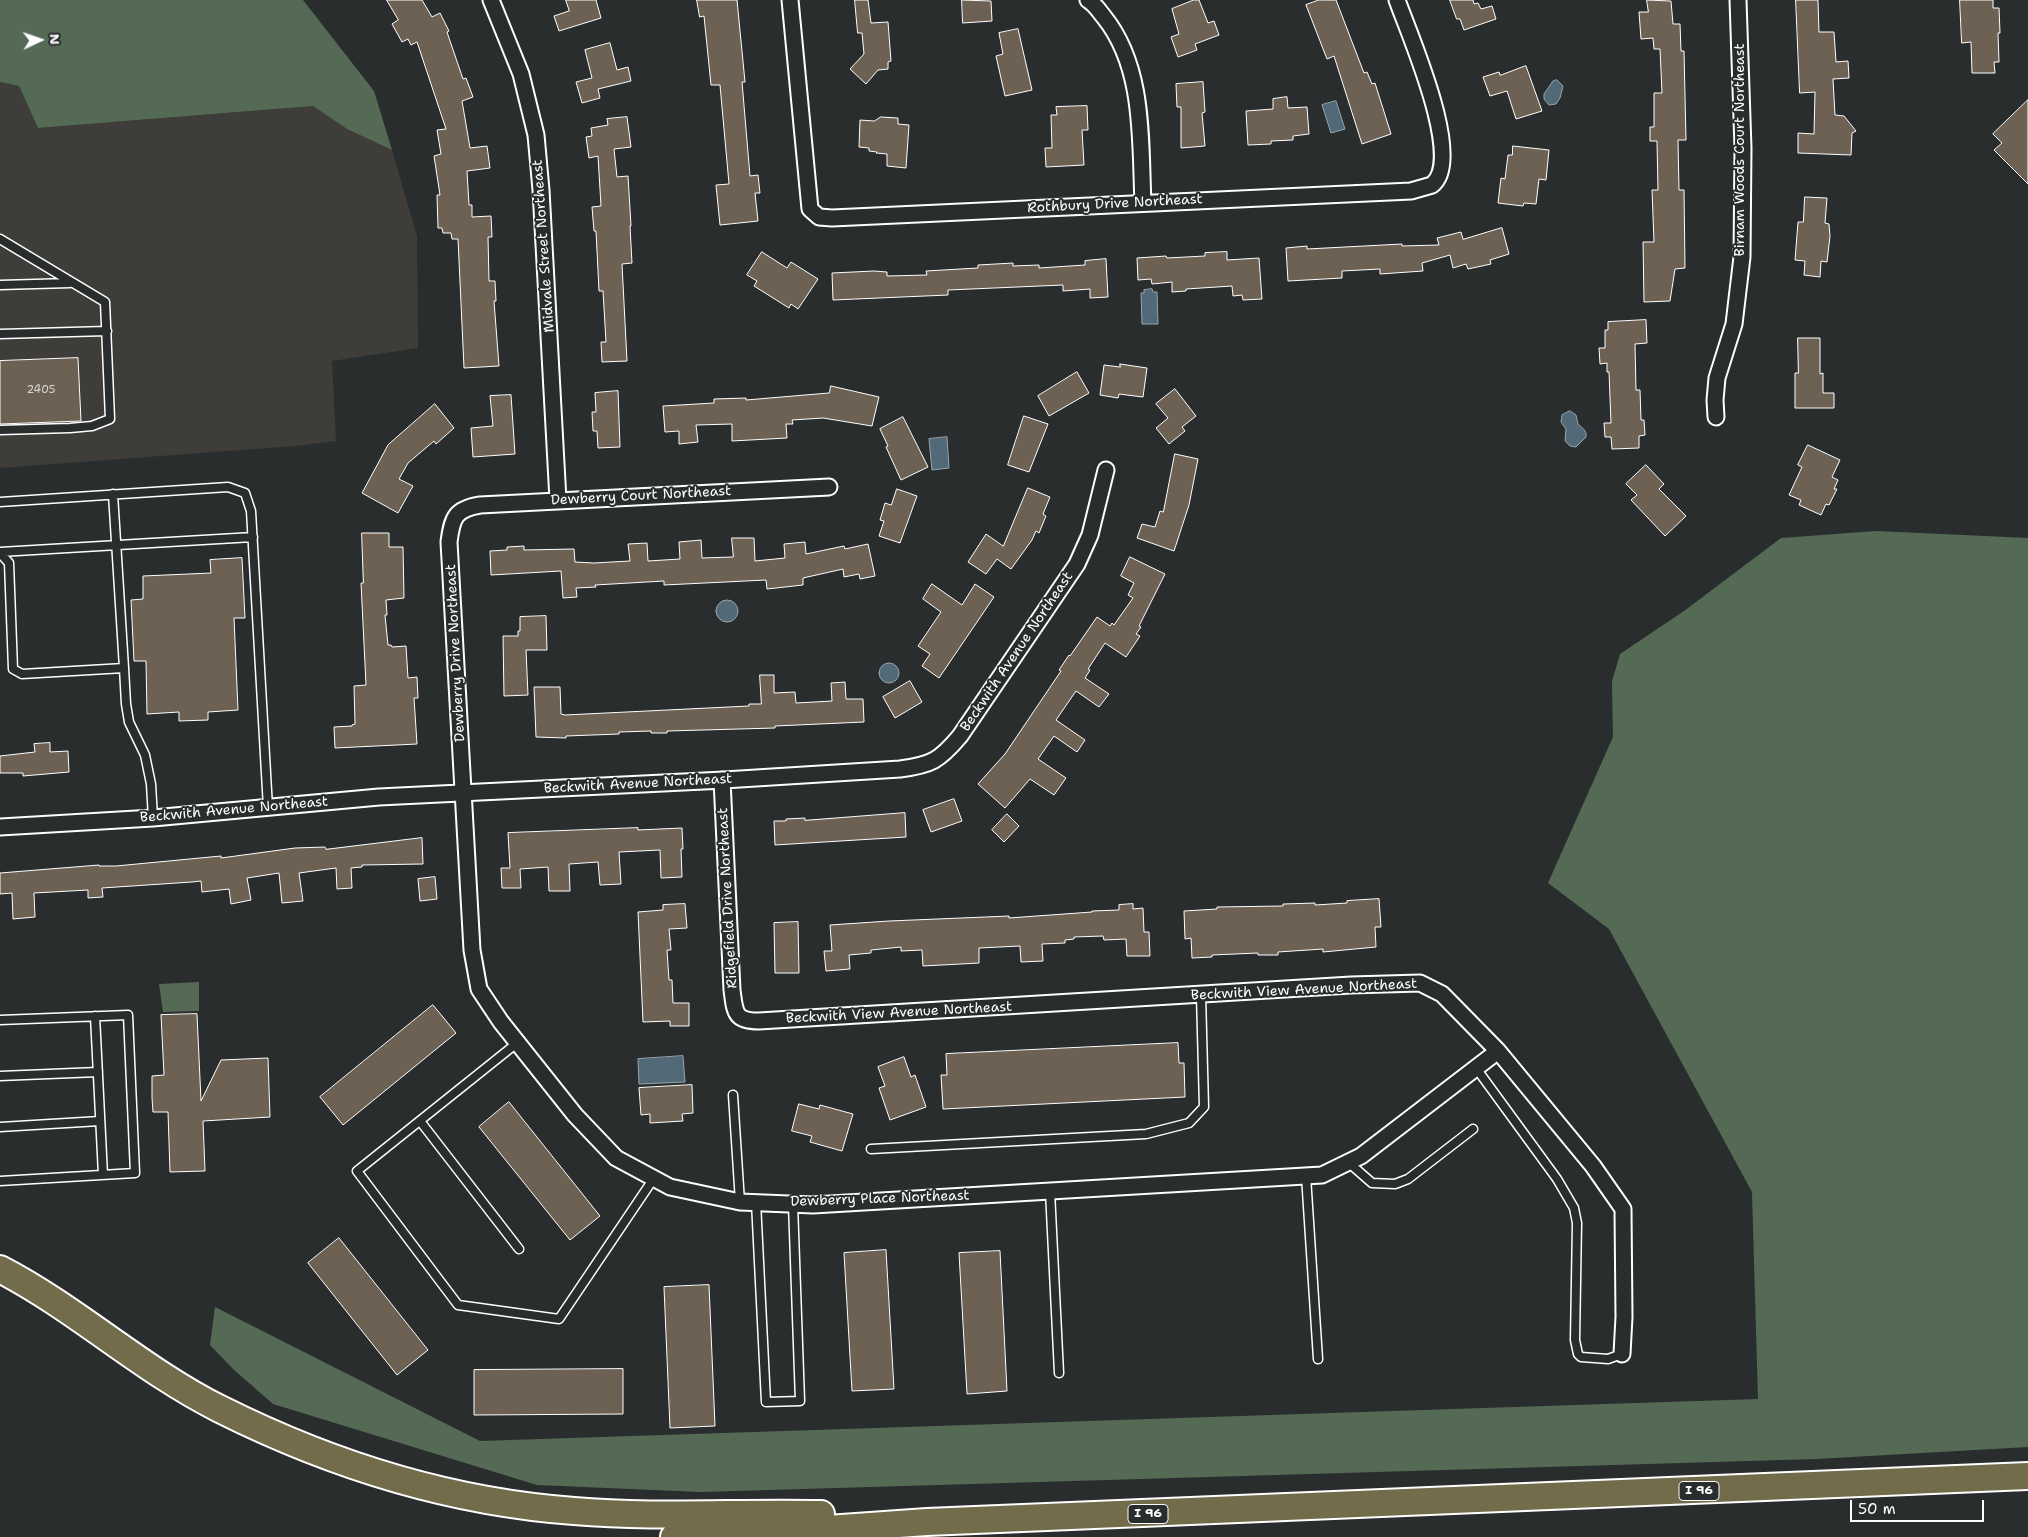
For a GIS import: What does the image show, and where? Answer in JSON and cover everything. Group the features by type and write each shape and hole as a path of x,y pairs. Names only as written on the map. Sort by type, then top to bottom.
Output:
{"highway":[{"path":"0,1269 72,1313 170,1379 219,1408 317,1452 357,1467 433,1488 470,1496 574,1511 833,1514 926,1522"},
{"name":"I 96","path":"674,1537 926,1522 2028,1476"}],"street":[{"name":"Midvale Street Northeast","path":"491,0 521,74 536,135 541,190 558,500"},
{"name":"Rothbury Drive Northeast","path":"790,0 796,46 810,210 819,218 1411,191 1435,184 1442,172 1443,158 1440,128 1431,93 1397,0"},
{"path":"1088,0 1116,31 1130,68 1139,110 1143,203"},
{"name":"Birnam Woods Court Northeast","path":"1716,417 1717,378 1734,324 1740,283 1742,248 1743,139 1738,0"},
{"name":"Beckwith Avenue Northeast","path":"0,827 153,818 379,797 722,780 900,769 925,765 941,757 960,736 1077,564 1090,535 1106,470"},
{"name":"Dewberry Court Northeast","path":"456,515 469,507 480,505 829,487"},
{"name":"Dewberry Drive Northeast","path":"456,515 452,523 450,542 464,792"},
{"name":"Ridgefield Drive Northeast","path":"722,780 732,990 737,1017"},
{"name":"Dewberry Place Northeast","path":"464,792 472,950 480,990 501,1022 575,1115 616,1158 670,1187 740,1202 813,1205 1322,1175 1360,1156 1498,1051"},
{"name":"Beckwith View Avenue Northeast","path":"737,1017 755,1021 1351,985 1420,983 1442,994 1498,1051 1593,1166 1623,1209 1624,1317 1622,1354"}],"lane":[{"path":"0,238 71,283 106,302 110,419 92,426 0,430"},
{"path":"0,285 71,283"},
{"path":"0,334 107,331"},
{"path":"0,502 228,487 245,493 251,511 253,537 268,808"},
{"path":"113,494 126,704 129,722 137,741 146,755 151,784 153,818"},
{"path":"0,553 253,537"},
{"path":"0,553 9,563 13,668 22,674 124,668"},
{"path":"871,1149 1146,1134 1189,1123 1204,1107 1201,995"},
{"path":"0,1020 128,1015 135,1173 0,1181"},
{"path":"95,1016 103,1175"},
{"path":"518,1043 357,1171 458,1305 559,1319 654,1178"},
{"path":"1476,1068 1557,1179 1574,1208 1577,1223 1576,1340 1578,1354 1581,1357 1608,1359 1622,1354"},
{"path":"0,1076 98,1072"},
{"path":"733,1095 740,1202"},
{"path":"0,1127 100,1121"},
{"path":"420,1121 519,1248"},
{"path":"1348,1162 1372,1183 1395,1184 1408,1179 1473,1129"},
{"path":"1306,1176 1318,1359"},
{"path":"1050,1191 1059,1373"},
{"path":"756,1202 766,1402 800,1401 792,1204"}],"shaded area":[{"path":"0,82 19,86 38,128 313,106 347,129 392,150 417,236 418,348 332,361 336,441 295,446 0,468"}],"green space":[{"path":"0,0 303,0 374,91 392,150 347,129 313,106 38,128 19,86 0,82"},
{"path":"1876,531 2028,538 2028,1447 1816,1459 701,1492 537,1485 273,1404 233,1369 210,1345 215,1307 480,1441 1758,1399 1752,1192 1609,929 1548,883 1613,737 1612,681 1620,654 1684,611 1781,538"},
{"path":"199,982 199,1011 163,1012 159,984"}],"water":[{"path":"1557,80 1563,86 1560,98 1556,104 1549,105 1544,99 1544,94 1553,81"},
{"path":"1336,101 1345,129 1331,133 1322,105"},
{"path":"1152,289 1153,292 1157,292 1158,324 1142,324 1141,293 1144,293 1144,290"},
{"path":"1570,411 1576,415 1578,424 1586,433 1586,437 1576,447 1570,446 1565,441 1566,429 1561,422 1562,415"},
{"path":"947,437 949,468 932,470 929,439"},
{"path":"727,600 735,603 738,611 735,619 727,622 719,619 716,611 719,603"},
{"path":"889,663 896,666 899,673 896,680 889,683 882,680 879,673 882,666"},
{"path":"683,1056 685,1082 639,1084 638,1059"}],"building":[{"path":"387,0 422,0 432,17 440,13 449,31 447,32 463,79 466,78 473,97 462,101 470,148 487,146 490,168 467,171 469,205 472,205 472,217 491,216 492,237 488,237 489,281 495,281 496,301 494,301 499,366 464,368 458,239 452,239 451,233 443,233 442,228 438,228 437,195 440,195 434,156 441,154 437,130 446,129 417,42 411,45 408,39 402,42 392,24 398,20"},
{"path":"566,0 596,0 601,18 559,31 554,16 569,11"},
{"path":"697,0 737,0 745,82 742,82 750,176 758,175 760,193 755,193 758,221 720,225 716,185 729,184 720,85 711,85 704,16 700,17"},
{"path":"855,0 868,0 871,23 888,22 891,61 888,62 888,69 878,70 866,84 850,69 864,54 862,33 858,33"},
{"path":"962,0 991,1 992,21 963,23"},
{"path":"1194,0 1199,0 1208,23 1214,21 1219,35 1195,44 1197,50 1178,57 1171,37 1179,34 1172,9"},
{"path":"1319,0 1336,0 1364,73 1367,72 1372,84 1375,83 1391,134 1362,144 1334,56 1327,59 1306,5"},
{"path":"1450,0 1473,0 1474,4 1478,3 1481,9 1492,6 1496,19 1464,30 1460,19 1457,19"},
{"path":"1647,0 1671,1 1673,24 1680,24 1681,51 1684,51 1686,140 1678,140 1679,190 1684,190 1685,268 1675,269 1670,301 1644,302 1643,242 1654,242 1652,190 1658,190 1657,141 1650,141 1650,127 1654,127 1654,93 1662,93 1660,49 1654,49 1653,38 1641,39 1639,12 1648,12"},
{"path":"1796,0 1818,0 1819,32 1834,32 1836,62 1848,61 1849,78 1833,79 1835,115 1844,116 1856,131 1852,133 1851,155 1798,153 1798,133 1814,134 1815,92 1800,93"},
{"path":"1960,0 1993,0 1993,8 1999,8 1999,62 1994,62 1995,73 1972,73 1971,42 1962,43"},
{"path":"1018,29 1032,90 1005,96 996,56 1003,54 999,33"},
{"path":"610,43 617,70 628,67 631,81 598,89 600,98 582,103 576,82 592,78 585,50"},
{"path":"1526,66 1542,111 1516,119 1507,91 1490,96 1483,77 1499,72 1500,75"},
{"path":"1203,82 1205,112 1202,113 1205,146 1181,148 1181,107 1177,107 1176,84"},
{"path":"1287,97 1288,108 1307,107 1309,134 1293,136 1293,140 1271,141 1271,144 1248,145 1246,111 1273,109 1273,99"},
{"path":"2028,100 2028,184 1994,150 2002,143 1993,134"},
{"path":"1087,106 1088,130 1082,130 1084,165 1046,167 1045,148 1052,148 1051,115 1057,115 1056,107"},
{"path":"627,117 631,147 614,149 617,177 628,176 632,263 622,264 627,361 602,362 601,342 606,342 603,291 599,291 596,231 594,231 592,207 601,206 598,156 589,158 586,137 592,136 591,128 608,125 607,119"},
{"path":"881,117 898,118 898,124 909,125 906,168 887,166 887,154 876,153 869,151 869,148 859,147 860,120 874,121"},
{"path":"1513,146 1549,150 1546,180 1539,179 1536,204 1524,203 1523,206 1498,203 1501,178 1505,179 1508,155 1512,155"},
{"path":"1805,197 1827,198 1825,223 1829,224 1830,236 1827,262 1821,261 1820,277 1804,275 1805,261 1795,260 1798,222 1803,222"},
{"path":"1502,228 1509,254 1490,260 1491,264 1468,269 1466,264 1453,268 1450,255 1422,263 1423,271 1380,274 1380,269 1342,271 1342,278 1288,281 1286,248 1307,246 1307,249 1402,244 1402,246 1439,245 1437,238 1461,232 1463,239"},
{"path":"762,252 787,268 791,262 818,279 798,309 791,304 789,308 754,286 757,281 747,275"},
{"path":"1227,252 1227,260 1259,258 1262,299 1243,300 1242,295 1233,296 1232,286 1186,289 1186,291 1172,292 1172,282 1152,284 1151,279 1138,280 1137,258 1205,256 1205,253"},
{"path":"1106,259 1108,297 1090,298 1090,289 1063,291 1063,285 948,290 948,295 833,300 832,273 874,271 887,272 887,276 927,275 926,271 978,268 978,265 1013,263 1013,266 1039,265 1039,268 1085,265 1085,261"},
{"path":"1646,320 1647,343 1635,344 1636,390 1640,390 1641,420 1644,420 1645,435 1639,436 1639,448 1612,449 1611,437 1605,437 1604,423 1611,423 1609,372 1607,372 1607,363 1600,364 1599,348 1605,348 1605,330 1608,330 1608,322"},
{"path":"1798,338 1820,338 1820,374 1823,373 1823,393 1834,393 1834,408 1795,408"},
{"path":"78,358 81,421 0,424 0,361"},
{"path":"1120,364 1147,368 1143,397 1119,394 1118,398 1100,395 1104,365 1120,367"},
{"path":"1077,372 1089,393 1049,416 1038,396"},
{"path":"831,386 879,397 872,426 823,418 792,420 793,424 786,424 787,438 732,441 732,424 696,425 698,442 679,444 679,431 665,432 663,406 714,403 714,399 746,398 746,400 829,393"},
{"path":"1175,389 1196,416 1182,427 1185,431 1169,444 1156,428 1168,418 1156,404"},
{"path":"618,391 620,447 598,448 597,431 593,431 592,412 596,412 595,393"},
{"path":"511,395 515,454 473,457 471,428 493,426 490,396"},
{"path":"435,404 454,428 436,444 434,441 408,463 399,479 413,486 398,513 362,493 388,445"},
{"path":"1024,416 1048,424 1029,472 1008,465"},
{"path":"903,417 928,467 901,480 880,429"},
{"path":"1808,445 1840,460 1832,477 1838,480 1834,489 1837,489 1829,505 1826,504 1821,515 1799,505 1801,500 1789,495 1802,467 1798,465"},
{"path":"1175,454 1198,459 1189,505 1174,551 1137,538 1142,524 1155,527 1160,511 1163,512"},
{"path":"1646,465 1664,484 1659,489 1686,516 1665,536 1631,500 1637,495 1626,484"},
{"path":"1028,488 1050,497 1043,514 1046,516 1039,533 1036,531 1032,540 1011,569 997,559 986,574 968,562 986,534 1003,546"},
{"path":"897,489 917,496 900,543 879,536 884,521 880,520 885,503 891,505"},
{"path":"362,533 389,533 389,547 403,547 404,598 386,600 387,615 385,615 388,645 392,647 406,646 408,678 417,677 418,698 414,698 417,744 335,748 334,727 352,726 355,724 354,686 366,685 361,583 363,583"},
{"path":"732,538 754,538 755,561 785,558 784,544 805,542 806,554 844,546 845,549 868,544 875,576 860,579 859,574 844,577 843,569 803,578 803,585 767,589 766,580 664,585 664,581 595,585 596,587 576,588 577,597 563,598 561,571 491,575 490,551 507,550 507,547 524,546 524,550 574,549 575,562 594,563 630,561 628,544 647,543 648,561 680,559 679,542 701,540 702,558 733,557"},
{"path":"1130,557 1165,574 1139,626 1141,627 1136,634 1140,636 1126,657 1105,643 1088,669 1090,670 1085,678 1109,694 1099,707 1076,691 1056,720 1085,740 1077,752 1054,736 1038,759 1066,778 1054,795 1030,779 1005,808 978,784 1005,754 1061,671 1059,670 1069,655 1097,617 1110,626 1112,623 1114,625 1133,598 1128,595 1134,583 1121,576"},
{"path":"242,558 245,618 234,618 238,710 208,712 208,720 179,721 179,712 147,714 146,661 134,661 131,600 143,599 143,576 211,573 210,560"},
{"path":"932,584 962,605 975,584 994,597 939,678 922,666 930,654 918,646 941,612 923,599"},
{"path":"546,616 547,650 526,650 528,695 504,696 503,636 518,636 520,617"},
{"path":"760,675 774,675 774,693 795,692 796,703 832,701 831,683 845,682 846,699 863,699 864,722 775,726 775,728 667,731 667,733 651,733 651,731 619,732 619,734 566,736 566,738 536,737 534,687 560,687 561,714 565,715 749,706 749,704 761,704"},
{"path":"910,681 922,702 895,718 883,697"},
{"path":"50,743 50,752 68,751 69,772 23,776 23,773 0,773 0,756 35,752 34,744"},
{"path":"954,799 962,821 931,832 923,810"},
{"path":"905,813 906,837 775,845 774,821"},
{"path":"1007,814 1019,826 1004,842 992,830"},
{"path":"638,828 638,830 682,828 682,877 661,878 660,850 619,852 621,884 600,885 598,862 569,864 570,891 549,891 548,867 520,869 521,888 502,888 501,868 510,868 508,833"},
{"path":"422,838 423,864 362,865 362,867 351,868 352,888 337,889 336,868 299,873 303,901 282,903 279,873 247,878 251,900 231,904 229,889 202,892 201,881 102,888 103,897 88,898 88,890 34,893 35,917 13,919 12,893 0,894 0,873 99,865 116,866 221,856 221,858 295,848 325,847 326,849"},
{"path":"435,877 437,899 420,901 418,879"},
{"path":"1379,899 1381,927 1375,927 1376,947 1323,952 1323,949 1278,952 1278,955 1258,955 1258,953 1192,958 1191,938 1185,939 1184,911 1217,909 1217,907 1283,906 1283,904 1315,903 1315,905"},
{"path":"685,904 687,928 669,929 671,950 667,950 669,980 672,980 673,1003 689,1003 689,1026 670,1026 670,1021 643,1022 638,912 663,910 663,905"},
{"path":"1133,904 1133,909 1143,908 1144,932 1149,932 1150,956 1127,956 1126,939 1104,940 1103,936 1074,937 1074,939 1065,940 1065,943 1042,944 1043,961 1021,962 1020,946 979,948 979,963 923,966 922,950 901,951 901,947 871,950 871,953 849,955 850,969 826,971 824,951 832,951 830,925 1009,916 1009,918 1119,910 1119,905"},
{"path":"798,922 799,973 775,973 774,923"},
{"path":"433,1005 456,1033 343,1125 320,1097"},
{"path":"197,1014 201,1101 221,1060 268,1058 270,1117 203,1121 205,1171 170,1172 168,1112 153,1112 152,1098 152,1076 164,1075 161,1015"},
{"path":"1178,1043 1179,1063 1184,1063 1185,1097 943,1109 941,1075 947,1075 946,1054"},
{"path":"904,1057 911,1077 915,1075 926,1107 890,1120 879,1088 885,1086 878,1067"},
{"path":"692,1085 693,1113 682,1114 683,1121 650,1123 650,1114 641,1115 639,1088"},
{"path":"509,1102 600,1216 570,1240 479,1127"},
{"path":"799,1104 819,1109 820,1105 853,1114 842,1151 810,1142 812,1136 792,1131"},
{"path":"339,1238 428,1350 397,1375 308,1263"},
{"path":"886,1250 894,1389 852,1391 844,1253"},
{"path":"1000,1251 1007,1391 967,1394 959,1253"},
{"path":"709,1285 715,1426 670,1428 664,1287"},
{"path":"623,1369 623,1414 474,1415 474,1370"}]}
